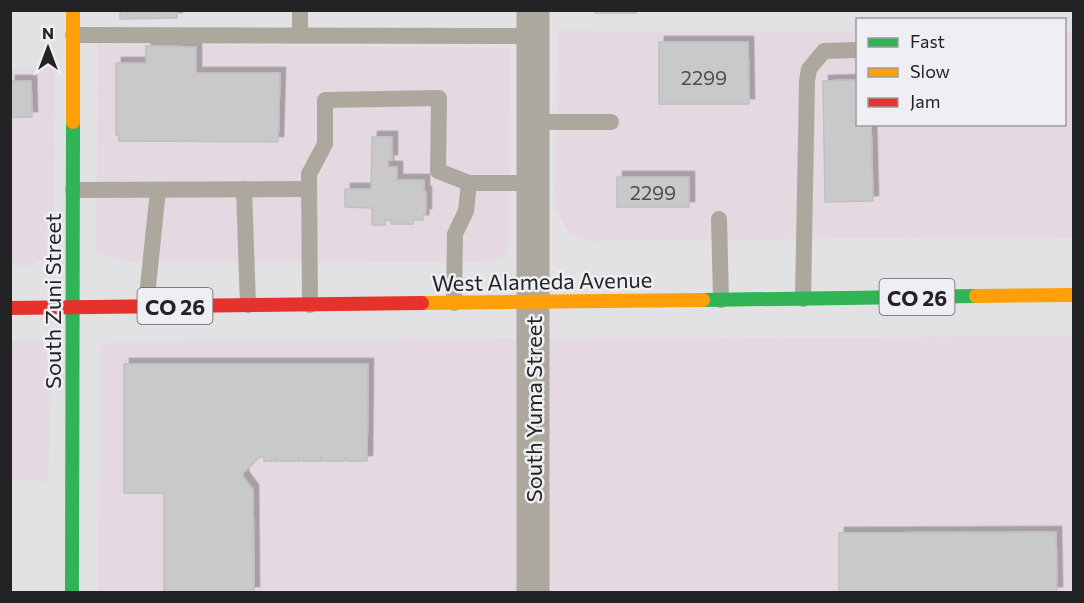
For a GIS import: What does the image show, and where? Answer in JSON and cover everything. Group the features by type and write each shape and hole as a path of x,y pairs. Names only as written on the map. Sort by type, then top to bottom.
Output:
{"main road":[{"name":"South Zuni Street","path":"72,592 74,10"},
{"name":"West Alameda Avenue","path":"10,308 1074,295"}],"street":[{"name":"South Yuma Street","path":"533,23 533,592"}],"lane":[{"path":"300,10 300,35"},
{"path":"73,35 300,35 533,23"},
{"path":"803,299 809,69 824,51 856,50"},
{"path":"310,305 309,174 325,144 325,100 439,98 438,171 469,183 533,183"},
{"path":"533,122 611,122"},
{"path":"453,303 455,234 466,211 469,183"},
{"path":"244,189 248,305"},
{"path":"73,190 309,189"},
{"path":"146,306 158,190"},
{"path":"719,219 721,300"}],"shaded area":[{"path":"558,31 856,32 856,126 1066,126 1066,32 1073,32 1073,237 588,241 570,235 555,208"},
{"path":"98,44 510,48 508,250 504,257 490,263 129,261 96,253"},
{"path":"11,68 55,68 52,253 30,266 11,265"},
{"path":"1073,336 1073,592 98,592 100,346 120,341"},
{"path":"11,340 43,340 52,365 48,481 11,480"}],"building":[{"path":"120,10 177,10 177,18 120,19"},
{"path":"595,10 636,10 636,13 595,13"},
{"path":"659,42 748,42 749,104 659,104"},
{"path":"146,46 196,47 196,73 280,73 278,142 119,141 119,135 116,135 116,63 146,63"},
{"path":"856,80 856,126 871,126 873,201 825,202 823,81"},
{"path":"10,81 31,81 32,117 10,117"},
{"path":"372,137 392,137 392,160 388,160 388,167 397,167 397,180 424,180 426,214 423,214 423,220 413,220 413,224 391,224 391,220 385,220 385,225 372,225 372,208 345,207 345,189 371,189"},
{"path":"617,177 689,177 689,207 617,207"},
{"path":"124,364 368,364 367,461 346,461 346,457 344,461 321,461 321,456 320,461 299,461 299,457 298,461 276,461 276,456 274,456 274,461 264,461 264,457 259,457 243,473 243,477 253,490 254,592 164,592 164,493 124,493"},
{"path":"1056,532 1057,592 839,592 839,533"}],"traffic: fast":[{"path":"72,592 73,122"},
{"path":"703,300 976,296"}],"traffic: slow":[{"path":"73,10 73,122"},
{"path":"976,296 1074,295"},
{"path":"422,303 703,300"}],"traffic: jam":[{"path":"10,308 422,303"}]}
